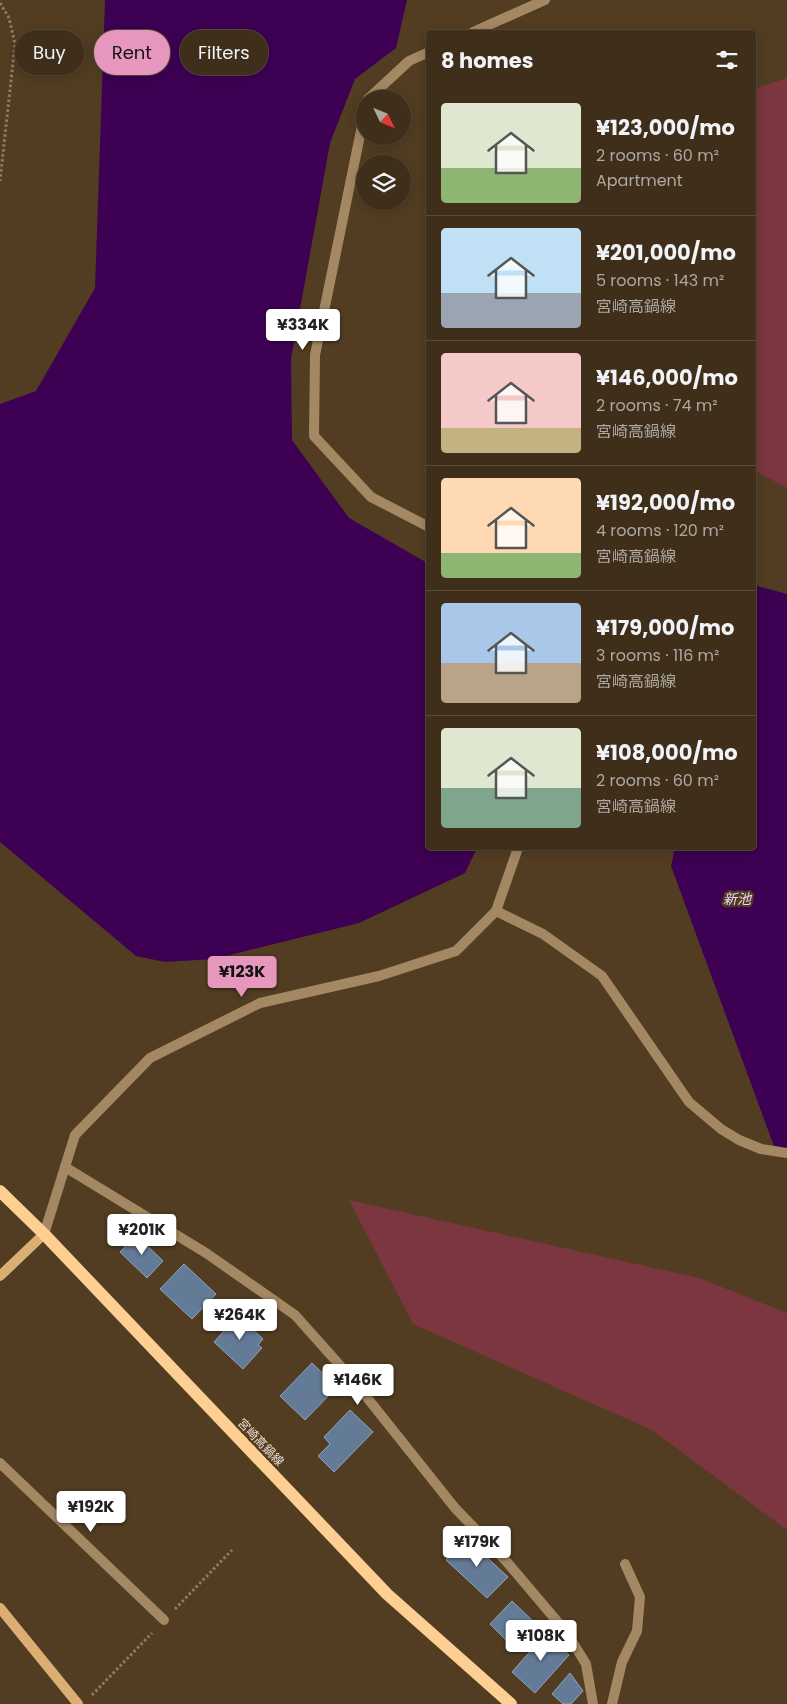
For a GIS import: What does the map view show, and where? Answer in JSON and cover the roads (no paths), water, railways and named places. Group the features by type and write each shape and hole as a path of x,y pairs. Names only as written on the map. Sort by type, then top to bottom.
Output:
{"main road":[{"name":"宮崎高鍋線","path":"0,1191 44,1234 387,1594 510,1704"}],"street":[{"path":"478,30 545,0"},
{"path":"378,90 409,61 426,53"},
{"path":"358,145 315,355 314,436 371,497 426,525"},
{"path":"0,1276 44,1234 75,1134 150,1058 260,1003 379,976 456,951 496,910 517,850"},
{"path":"496,910 543,934 602,976 688,1102 721,1128 740,1140 760,1149 787,1153"},
{"path":"65,1167 206,1253 295,1315 353,1380 455,1508 506,1561 567,1633 586,1664 593,1704"},
{"path":"0,1463 164,1620"},
{"path":"612,1704 622,1662 637,1631 640,1598 625,1564"},
{"path":"0,1608 78,1704"}],"water":[{"path":"105,0 407,0 396,48 355,79 330,143 291,359 292,440 349,518 426,562 426,850 476,850 465,873 359,923 214,959 165,962 136,956 0,842 0,404 36,391 95,288 102,75 170,75 170,30 104,30"},
{"name":"新池","path":"756,586 787,594 787,1148 775,1149 671,866 675,850 756,850"}]}
